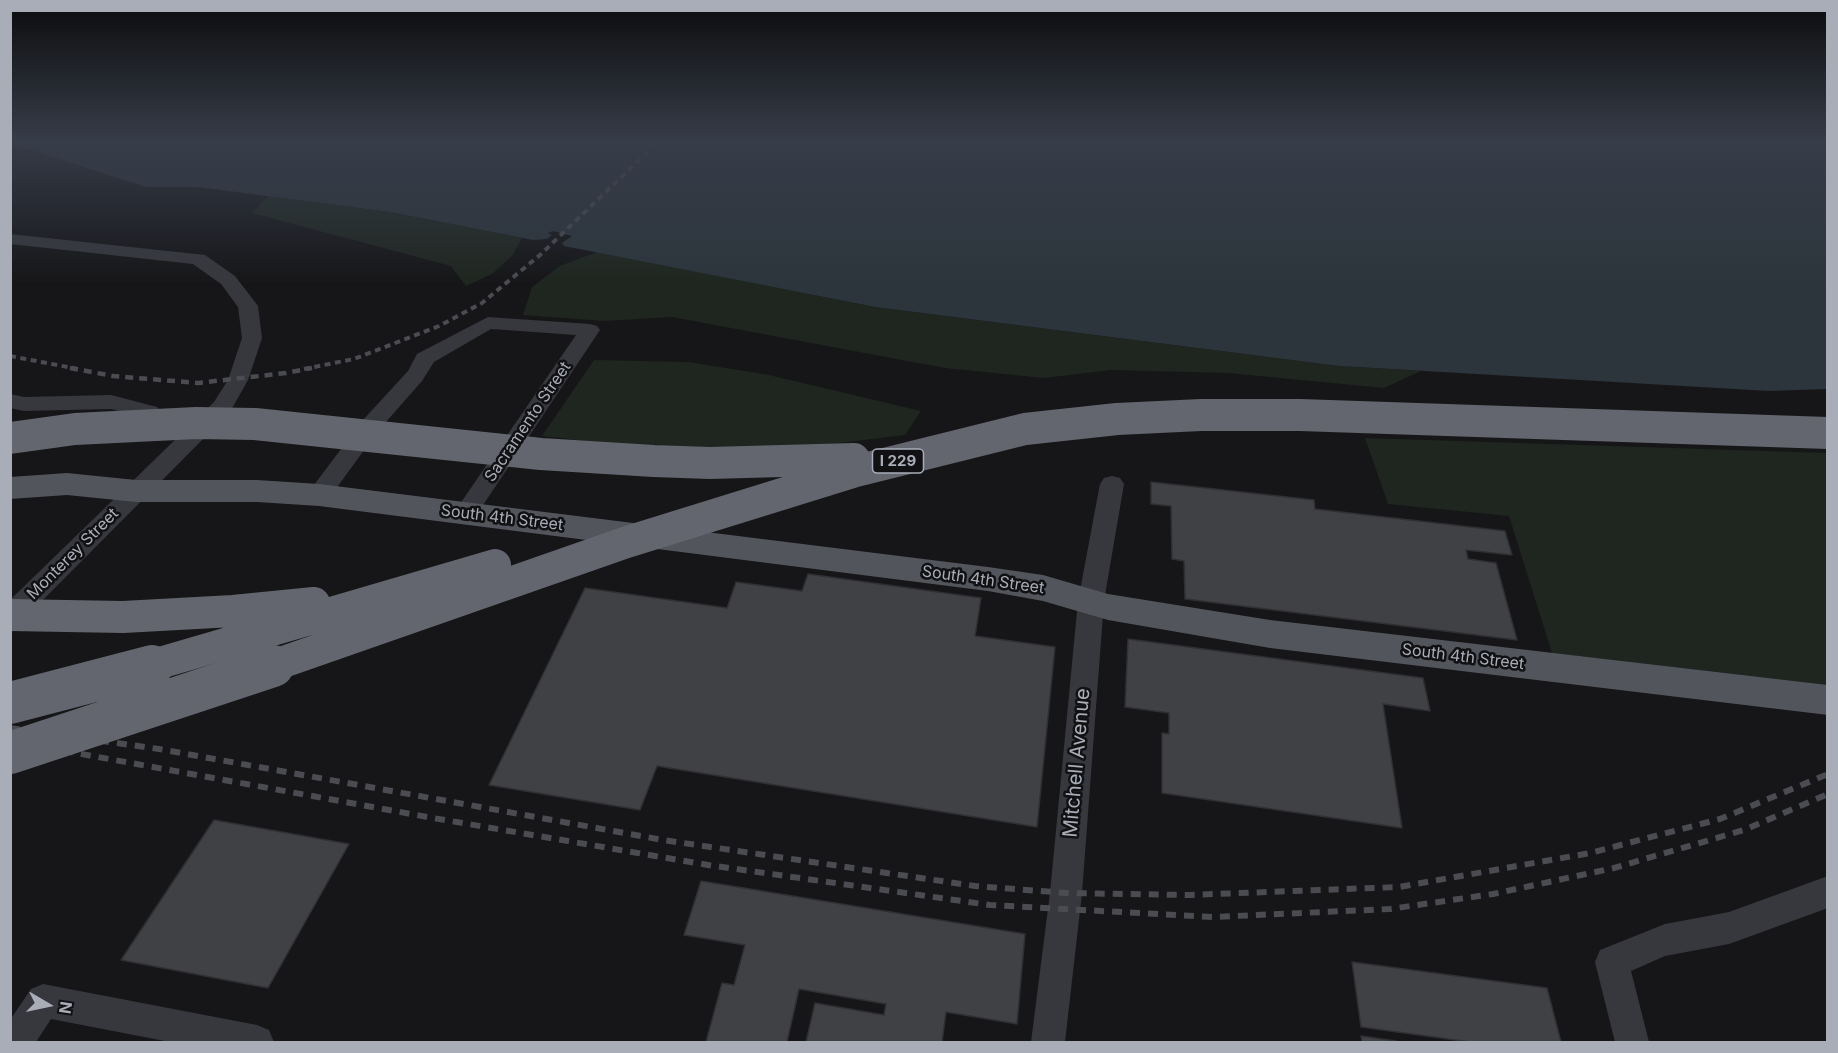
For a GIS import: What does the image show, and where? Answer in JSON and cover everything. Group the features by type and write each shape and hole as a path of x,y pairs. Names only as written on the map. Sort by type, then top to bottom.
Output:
{"highway":[{"name":"I 229","path":"10,753 323,649 627,542 856,471 1025,429 1117,419 1201,415 1300,415 1827,433"},
{"name":"I 229","path":"10,703 181,658 484,568 588,534 854,459 1027,429 1118,419 1203,415 1301,415 1827,433"},
{"path":"10,438 75,429 196,423 255,424 541,454 654,461 710,463 854,459"},
{"path":"10,616 123,617 233,611 524,577"}],"main road":[{"path":"10,488 67,484 136,491"},
{"name":"South 4th Street","path":"136,491 257,491 319,495 988,579 1043,588 1108,607 1270,634 1827,700"},
{"path":"10,508 53,505 136,491"}],"street":[{"name":"Monterey Street","path":"10,239 198,259 228,280 248,306 252,338 238,380 222,407 10,616"},
{"name":"Sacramento Street","path":"319,495 370,426 424,363 417,352 488,323 590,330 465,514"},
{"path":"10,401 24,404 111,402 149,412 185,445"},
{"name":"Mitchell Avenue","path":"1048,1042 1066,893 1091,601 1112,484"},
{"path":"1632,1042 1612,962 1665,940 1729,928 1827,892"},
{"path":"16,1042 43,1001 257,1042"}],"shaded area":[{"path":"207,188 1827,188 1827,389 1769,391 1339,366 875,307 564,246 562,243 572,236 553,231 548,233 552,235 547,239 533,240 390,212"},
{"path":"268,196 390,212 522,238 512,256 492,274 466,286 451,266 252,213"},
{"path":"597,252 875,307 1339,366 1421,371 1384,388 1228,373 1111,370 1044,378 945,368 672,317 604,321 523,315 532,287 560,266"},
{"path":"594,360 689,362 769,375 921,411 905,435 773,451 587,441 542,436"},
{"path":"1365,438 1827,453 1827,685 1552,653 1509,516 1388,504"}],"building":[{"path":"1151,482 1314,500 1315,509 1505,531 1512,555 1466,550 1468,559 1496,563 1517,640 1185,599 1184,561 1172,559 1171,506 1151,504"},
{"path":"808,574 981,598 975,636 1055,647 1037,827 657,766 640,810 489,785 585,588 727,608 736,582 802,591"},
{"path":"1128,639 1423,678 1430,711 1383,704 1402,828 1162,793 1162,733 1169,734 1169,713 1125,707"},
{"path":"214,820 349,844 268,988 121,960"},
{"path":"701,881 1025,934 1017,1024 946,1012 942,1042 806,1042 815,1003 884,1015 886,1004 799,989 787,1042 706,1042 722,983 734,985 745,945 684,935"},
{"path":"1352,962 1547,988 1561,1042 1470,1042 1361,1027"},
{"path":"1361,1036 1396,1041 1397,1042 1362,1042"}],"railway":[{"path":"304,369 354,359 439,326 482,303 540,255 610,188"},
{"path":"10,356 78,369"},
{"path":"70,368 113,376 198,383 312,368"},
{"path":"10,728 159,749 663,840 975,886 1066,893 1189,895 1399,887 1590,853 1720,819 1828,774"},
{"path":"10,741 433,818 708,865 990,905 1213,917 1390,909 1493,894 1614,868 1744,830 1828,794"}]}
